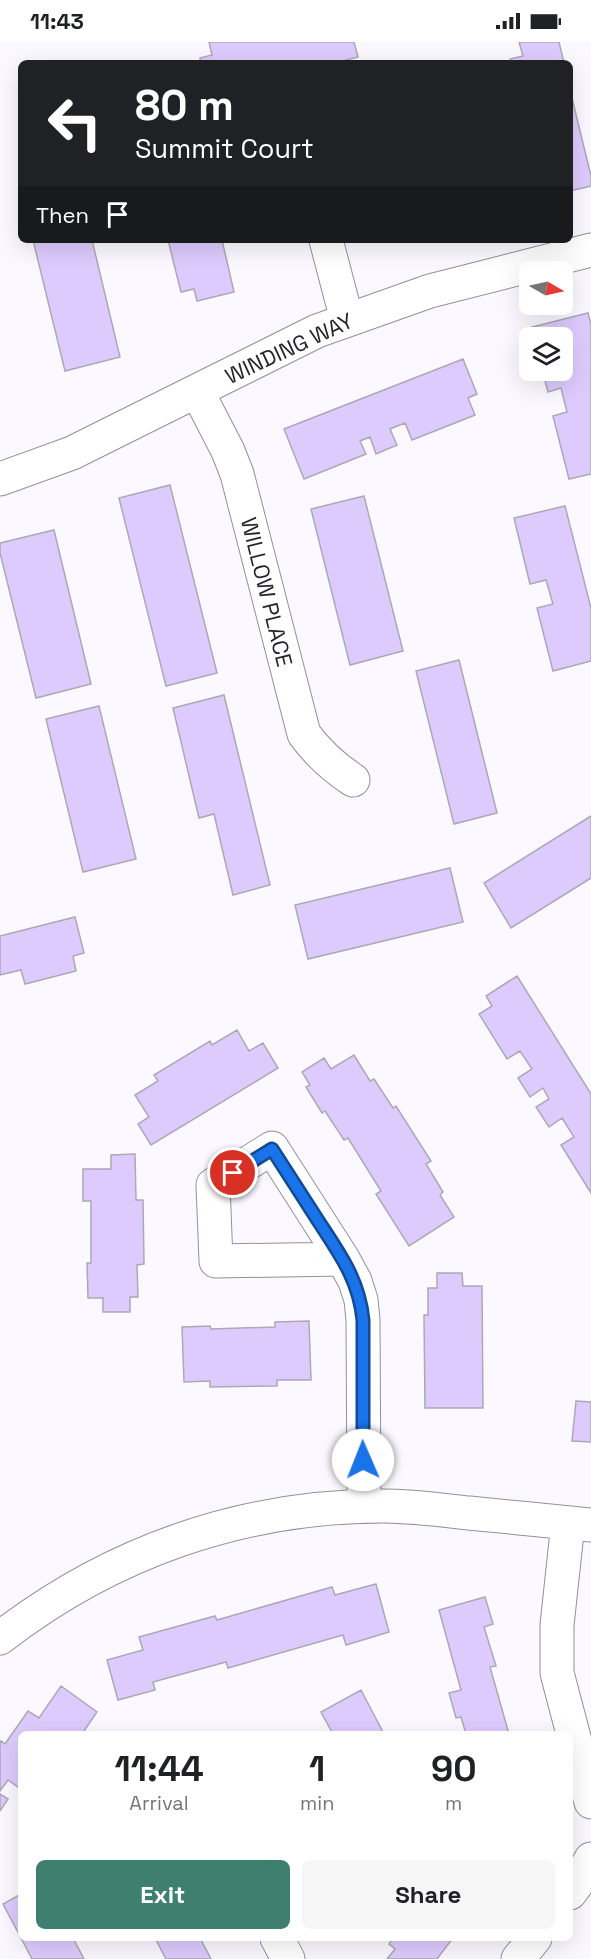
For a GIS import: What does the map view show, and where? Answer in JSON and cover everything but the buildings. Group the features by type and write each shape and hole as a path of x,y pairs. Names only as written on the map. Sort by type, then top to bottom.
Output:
{"street":[{"path":"327,243 347,320"},
{"name":"WINDING WAY","path":"0,479 72,453 309,335 347,320 430,291 591,250"},
{"name":"WILLOW PLACE","path":"197,391 228,451 237,474 304,734 331,766 352,780"},
{"path":"343,1259 355,1281 361,1300 363,1320 364,1506"},
{"path":"0,1638 57,1598 86,1581 178,1540 235,1522 318,1509 364,1506 404,1507 579,1524 557,1625 557,1673 572,1731"},
{"path":"573,1734 591,1802"},
{"path":"573,1889 591,1859"},
{"path":"279,1941 288,1959"},
{"path":"518,1959 533,1941"}],"route":[{"path":"233,1173 272,1149 355,1281 361,1300 363,1320 363,1460"}]}
